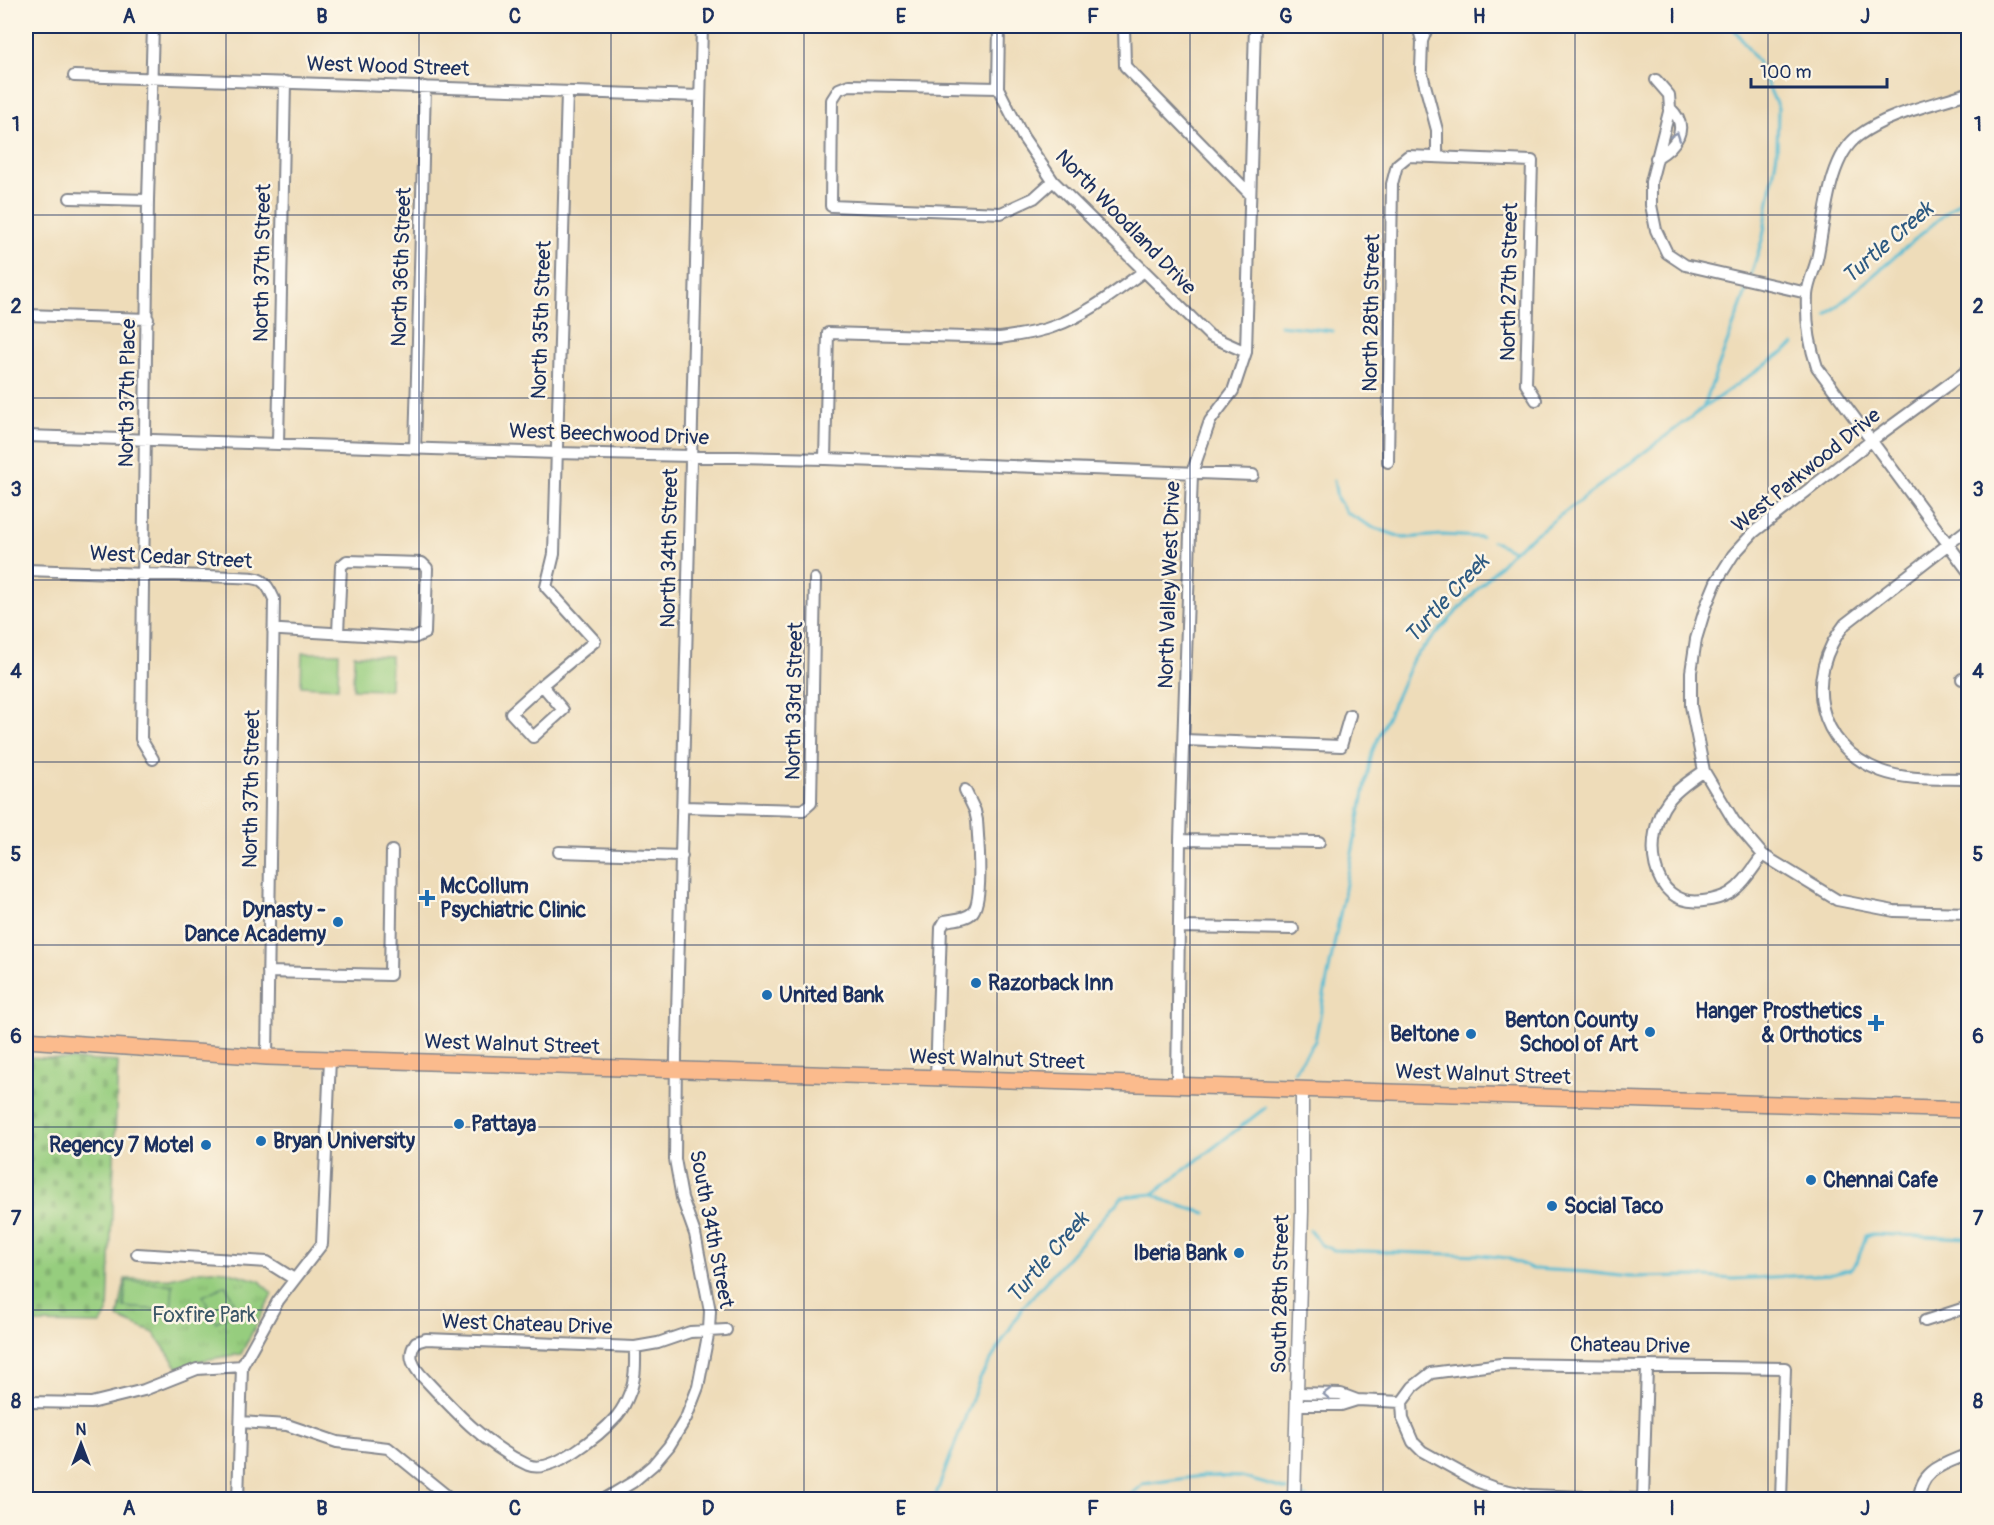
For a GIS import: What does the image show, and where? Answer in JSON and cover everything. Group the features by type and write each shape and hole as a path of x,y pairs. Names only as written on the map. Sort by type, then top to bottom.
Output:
{"main road":[{"name":"West Walnut Street","path":"26,1040 267,1057 1968,1110"}],"street":[{"name":"North 37th Place","path":"153,26 148,200 141,739 153,759"},
{"name":"North 34th Street","path":"675,1070 702,26"},
{"name":"North Woodland Drive","path":"999,26 998,88 1023,137 1053,181 1210,336 1246,352"},
{"path":"1124,26 1125,66 1249,193"},
{"name":"North Valley West Drive","path":"1177,1086 1180,840 1192,473 1210,421 1233,391 1246,352 1255,26"},
{"path":"1418,26 1422,41 1421,70 1437,130 1437,156"},
{"path":"1422,41 1426,26"},
{"name":"West Wood Street","path":"74,76 700,96"},
{"path":"1656,80 1669,95 1670,108 1651,182 1651,206 1656,230 1667,253 1685,265 1807,293"},
{"name":"North 37th Street","path":"278,444 285,82"},
{"path":"998,88 849,85 839,89 832,100 831,206 1001,213 1034,198 1053,181"},
{"name":"North 36th Street","path":"415,448 425,87"},
{"name":"North 35th Street","path":"542,685 563,710 533,737 511,713 542,685 595,641 546,588 554,554 567,92"},
{"path":"1968,93 1881,122 1856,137 1843,154 1834,175 1817,259 1807,293 1809,346 1817,367 1968,571"},
{"path":"1656,158 1676,142 1680,132 1677,115 1670,108"},
{"name":"North 28th Street","path":"1388,462 1392,184 1397,165 1408,156 1437,156"},
{"name":"North 27th Street","path":"1437,156 1532,161 1526,384 1536,400"},
{"path":"70,198 148,200"},
{"path":"825,459 828,333 1000,338 1026,334 1055,326 1096,306 1143,272"},
{"path":"26,315 148,319"},
{"name":"West Parkwood Drive","path":"1968,370 1871,441 1754,532 1733,555 1716,582 1696,639 1691,672 1691,706 1704,771 1734,821 1763,855 1837,900 1894,911 1968,912"},
{"name":"West Beechwood Drive","path":"26,436 825,459 1253,475"},
{"path":"1968,529 1845,624 1834,639 1824,661 1820,681 1821,699 1829,729 1854,756 1880,771 1896,776 1968,779"},
{"path":"273,630 414,638 425,633 427,568 422,563 347,561 341,567 338,633"},
{"name":"West Cedar Street","path":"26,570 256,578 267,584 274,599 273,630"},
{"name":"North 33rd Street","path":"683,807 804,810 811,803 815,579"},
{"name":"North 37th Street","path":"267,1057 273,630"},
{"path":"1184,740 1341,746 1350,715"},
{"path":"1704,771 1684,785 1668,801 1658,820 1653,856 1657,873 1665,887 1681,899 1697,902 1714,899 1729,894 1742,883 1763,855"},
{"path":"936,1078 941,928 945,921 964,917 973,912 978,891 977,820 965,790"},
{"path":"1180,840 1319,842"},
{"path":"268,972 390,975 392,851"},
{"path":"559,852 682,856"},
{"path":"1179,927 1293,928"},
{"path":"238,1500 242,1366 278,1301 322,1244 330,1059"},
{"name":"South 34th Street","path":"603,1500 633,1482 653,1465 669,1446 686,1418 698,1387 709,1330 710,1311 695,1234 682,1198 675,1159 675,1070"},
{"name":"South 28th Street","path":"1294,1500 1302,1089"},
{"path":"137,1254 267,1262 294,1279"},
{"path":"1925,1321 1968,1307"},
{"name":"West Chateau Drive","path":"635,1347 635,1370 631,1391 618,1415 588,1443 540,1467 529,1466 479,1435 420,1374 413,1365 410,1353 416,1342 426,1340 635,1347 658,1343 690,1332 726,1330"},
{"name":"Chateau Drive","path":"1402,1402 1413,1388 1431,1373 1501,1364 1785,1368 1781,1500"},
{"path":"26,1402 91,1403 144,1390 197,1369 242,1366"},
{"path":"1297,1399 1341,1405 1357,1400 1402,1402 1403,1419 1413,1442 1422,1451 1476,1481 1495,1488 1529,1495 1643,1499 1647,1366"},
{"path":"241,1422 287,1425 337,1442 388,1448 452,1500"},
{"path":"1919,1500 1920,1488 1925,1478 1936,1468 1968,1454"}],"green space":[{"path":"302,653 339,653 338,688 301,686"},
{"path":"354,655 391,656 390,690 353,689"},
{"path":"26,1057 118,1062 108,1311 101,1324 26,1323"},
{"name":"Foxfire Park","path":"213,1270 226,1271 260,1281 272,1294 241,1354 204,1360 178,1368 154,1333 118,1318 125,1279 170,1278"},
{"path":"126,1281 173,1285 171,1311 124,1307"},
{"path":"226,1285 238,1311 216,1322 203,1296"}],"waterway":[{"path":"1703,408 1744,297 1763,237 1777,152 1778,108 1757,61 1732,26"},
{"name":"Turtle Creek","path":"1827,315 1968,194"},
{"path":"1280,325 1333,331"},
{"name":"Turtle Creek","path":"1294,1072 1315,1041 1372,752 1413,659 1513,551 1703,408 1794,345"},
{"path":"1334,480 1337,498 1347,513 1372,527 1404,538 1442,535 1481,537"},
{"path":"1493,541 1513,551"},
{"name":"Turtle Creek","path":"934,1500 980,1378 1023,1307 1122,1197 1153,1194 1265,1108"},
{"path":"1154,1194 1170,1203 1206,1213"},
{"path":"1310,1230 1321,1245 1334,1250 1481,1255 1507,1258 1533,1269 1629,1277 1693,1276 1733,1279 1834,1274 1851,1269 1857,1262 1866,1236 1872,1234 1968,1238"},
{"path":"1121,1500 1143,1484 1202,1476 1241,1477 1287,1490"},
{"path":"1303,1496 1309,1500"}],"place":[{"name":"McCollum Psychiatric Clinic","path":"427,898"},
{"name":"Dynasty - Dance Academy","path":"338,922"},
{"name":"Razorback Inn","path":"976,983"},
{"name":"United Bank","path":"767,995"},
{"name":"Hanger Prosthetics & Orthotics","path":"1876,1023"},
{"name":"Benton County School of Art","path":"1650,1032"},
{"name":"Beltone","path":"1471,1034"},
{"name":"Pattaya","path":"459,1124"},
{"name":"Bryan University","path":"261,1141"},
{"name":"Regency 7 Motel","path":"206,1145"},
{"name":"Chennai Cafe","path":"1811,1180"},
{"name":"Social Taco","path":"1552,1206"},
{"name":"Iberia Bank","path":"1239,1253"}]}
